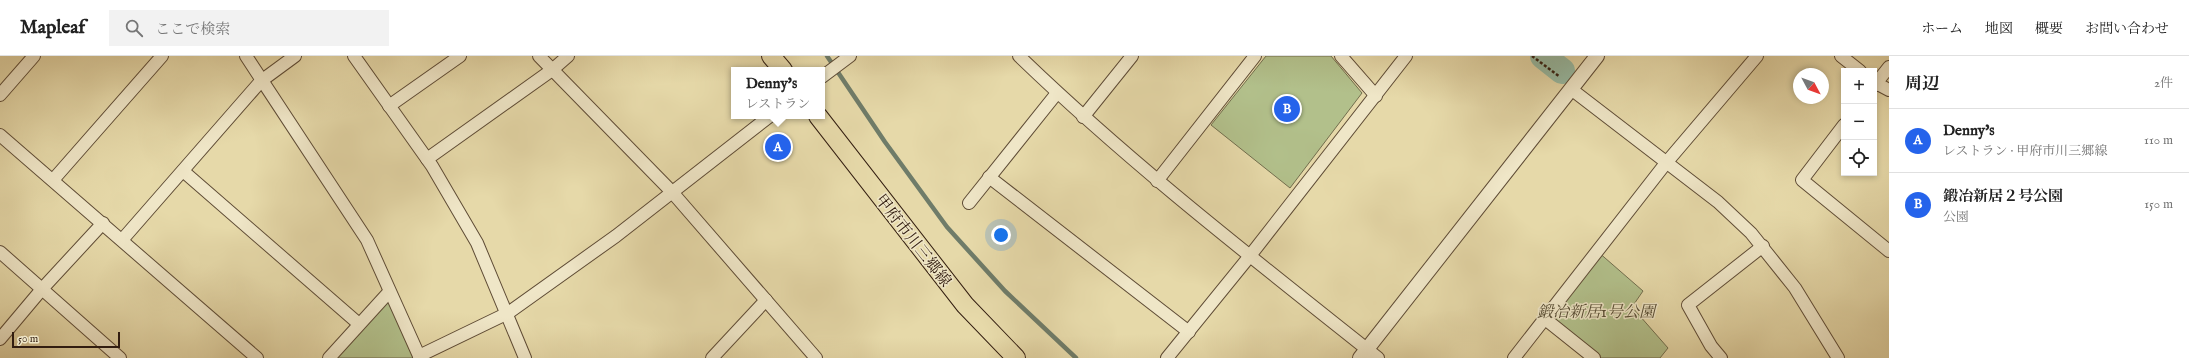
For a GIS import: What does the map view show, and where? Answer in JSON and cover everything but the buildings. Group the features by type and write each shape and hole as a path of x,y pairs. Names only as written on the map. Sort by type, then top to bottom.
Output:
{"main road":[{"path":"771,56 780,67"},
{"name":"甲府市川三郷線","path":"820,119 965,305 1016,358"}],"street":[{"path":"0,95 34,56"},
{"path":"53,180 162,56"},
{"path":"246,56 261,81 367,240 419,357 508,313 616,236 766,119"},
{"path":"122,240 261,81 295,56"},
{"path":"354,56 427,159 477,243 508,313 525,358"},
{"path":"389,106 460,56"},
{"path":"539,56 672,192 816,358"},
{"path":"427,159 552,70 568,56"},
{"path":"1019,56 1083,118 1368,355 1597,56"},
{"path":"1083,118 1132,56"},
{"path":"1157,181 1255,56"},
{"path":"1341,56 1376,96"},
{"path":"1167,358 1249,257 1406,56"},
{"path":"1514,358 1666,163 1756,56"},
{"path":"1841,56 1856,68"},
{"path":"825,75 848,58"},
{"path":"1877,82 1889,67"},
{"path":"1877,85 1889,90"},
{"path":"1571,89 1718,202 1763,246 1795,288 1838,358"},
{"path":"969,203 1057,93"},
{"path":"1841,129 1802,180 1889,251"},
{"path":"0,135 257,358"},
{"path":"182,171 359,324"},
{"path":"989,177 1189,332"},
{"path":"0,339 42,289 102,224"},
{"path":"1721,358 1711,346 1688,306 1763,246"},
{"path":"0,252 120,358"},
{"path":"329,358 389,292"},
{"path":"712,358 766,300"},
{"path":"1544,318 1594,358"}],"path":[{"path":"1532,56 1560,77"}],"green space":[{"path":"1266,56 1331,56 1362,93 1290,188 1211,125"},
{"name":"鍛冶新居1号公園","path":"1597,251 1643,291 1632,307 1668,348 1660,358 1599,358 1544,318"},
{"path":"389,292 420,358 329,358"}],"waterway":[{"path":"827,56 885,142 947,227 1005,291 1076,358"},
{"path":"1543,56 1562,71"}],"place":[{"name":"鍛冶新居２号公園","path":"1287,109"},
{"name":"Denny's","path":"778,147"}]}
